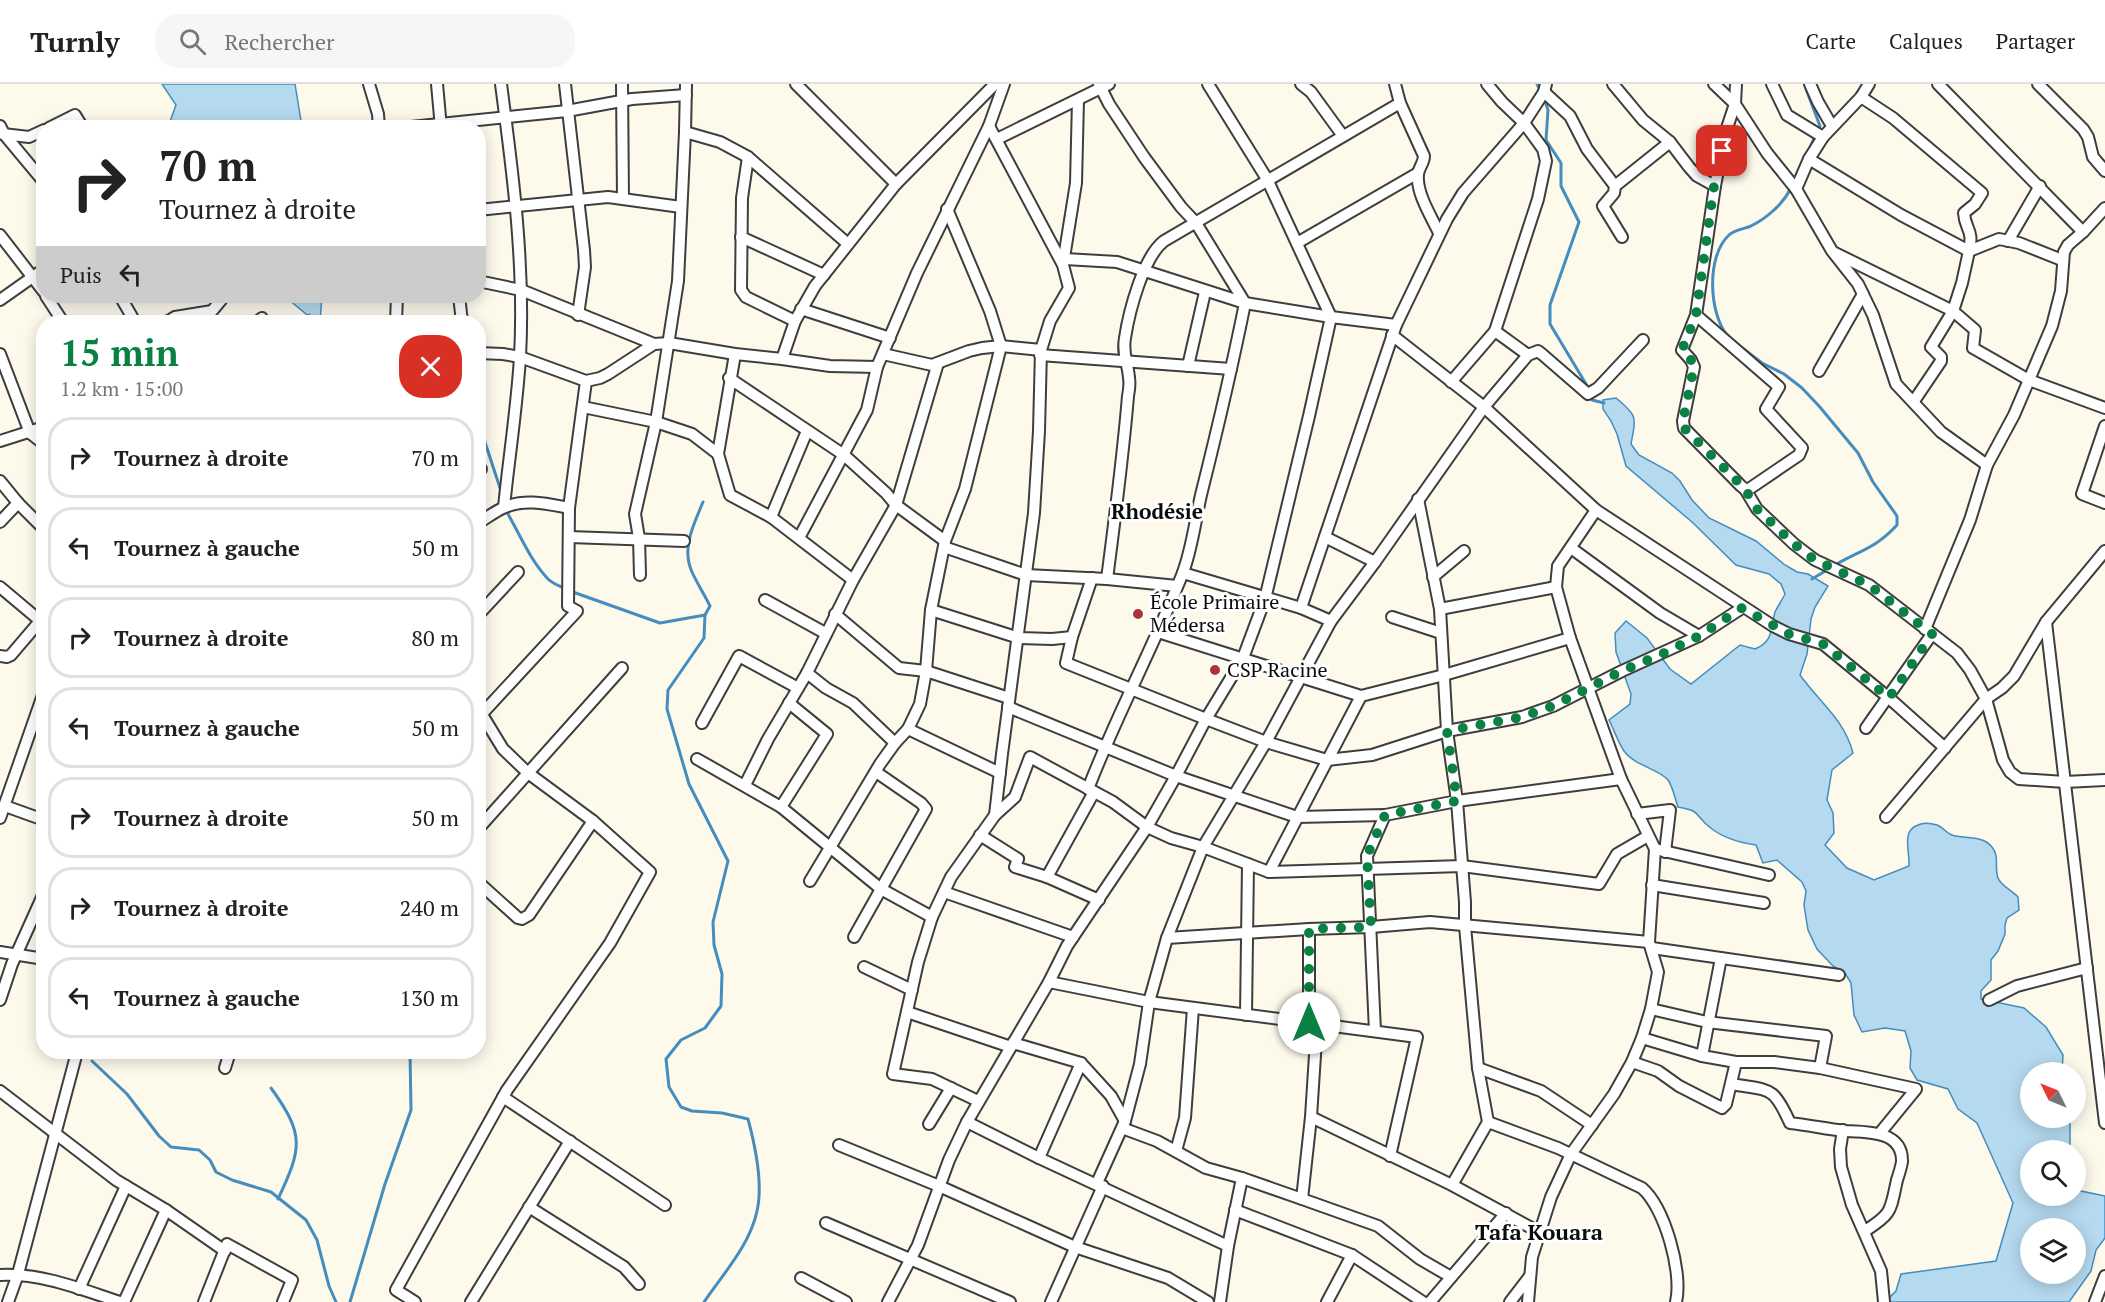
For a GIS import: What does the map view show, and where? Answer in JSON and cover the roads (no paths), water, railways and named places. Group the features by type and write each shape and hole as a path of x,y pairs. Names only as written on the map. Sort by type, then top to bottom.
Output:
{"street":[{"path":"369,84 378,120"},
{"path":"437,84 441,120"},
{"path":"501,84 515,207 521,290 520,357 504,507"},
{"path":"565,84 585,267 578,315"},
{"path":"622,84 623,198"},
{"path":"796,84 896,184"},
{"path":"782,359 795,321 824,274 896,184 995,84"},
{"path":"799,537 867,410 877,367 917,273 989,126 1004,84"},
{"path":"888,1302 918,1245 949,1160 978,1101 1073,937 1147,827 1206,719 1243,658 1265,598 1331,317 1268,179 1208,84"},
{"path":"1301,84 1311,92 1343,136"},
{"path":"1297,243 1418,173 1424,156 1400,103 1395,84"},
{"path":"1451,382 1495,331 1538,199 1546,160 1543,148 1524,123 1487,84"},
{"path":"1613,84 1633,109 1670,142 1697,176 1714,186"},
{"path":"1714,84 1735,104 1767,153 1796,189 1832,251 1858,284 1881,336 1893,378 1941,432 1987,465"},
{"path":"1736,84 1735,104 1725,134 1714,186 1696,315 1682,350 1694,367 1683,421 1684,428 1745,489 1757,509 1794,544 1815,560 1869,585 1964,661 1986,699 2003,760 2010,772 2019,779 2065,782 2105,780"},
{"path":"1772,84 1787,115 1823,137"},
{"path":"1810,84 1832,126"},
{"path":"1796,189 1809,159 1823,137 1861,97 1869,84"},
{"path":"1938,84 2084,232"},
{"path":"2038,84 2083,129 2094,156 2105,171"},
{"path":"997,139 1078,100 1103,85 1109,104 1144,157 1181,207 1196,223 1245,303 1183,573 1158,632 1104,745 1091,790 1047,877"},
{"path":"1300,608 1394,330 1440,233 1463,193 1524,123 1545,88 1570,116 1587,149 1616,186"},
{"path":"481,120 567,111 686,89 678,281 656,422 635,513 639,538 640,576"},
{"path":"1861,97 1893,118 1982,193 1965,213 1965,221 1972,238 1962,283 1953,311 1932,344 1941,357 1941,361 1914,401"},
{"path":"1064,262 1076,183 1078,100"},
{"path":"1107,579 1128,396 1129,377 1123,351 1125,335 1144,270 1159,245 1400,103"},
{"path":"65,120 75,115 78,120"},
{"path":"989,126 1064,262 1069,288 1050,321 1040,352 1039,431 1034,513 995,815"},
{"path":"1,132 29,137 36,134"},
{"path":"1,132 36,173"},
{"path":"685,132 720,142 748,157 848,244"},
{"path":"1622,237 1603,206 1614,193 1616,186 1670,142"},
{"path":"748,157 742,198 742,292 746,297 795,321"},
{"path":"1809,159 1926,230 1969,251 1999,239 2062,260"},
{"path":"1418,173 1421,193 1440,233"},
{"path":"2008,241 2040,186"},
{"path":"486,209 608,197 681,207"},
{"path":"1866,728 1889,698 1928,631 1970,520 1987,465 2014,415 2043,352 2061,291 2062,260 2068,244 2084,232 2105,208"},
{"path":"810,881 876,772 895,743 908,729 920,704 926,671 931,610 945,544 965,489 1001,346 990,311 947,209"},
{"path":"0,235 36,279"},
{"path":"741,237 824,274"},
{"path":"1832,251 1953,311 1974,330 1975,337 1972,344 1976,351 2029,380 2105,408"},
{"path":"1064,262 1101,260 1144,270 1205,292 1245,303 1394,330 1451,382 1484,407 1596,510 1742,608 1789,634 1823,644 1945,748"},
{"path":"0,300 34,276"},
{"path":"486,283 521,290 654,344 669,343 830,366 877,367"},
{"path":"1188,366 1205,292"},
{"path":"1819,371 1863,294"},
{"path":"187,315 212,311 219,303"},
{"path":"801,309 891,338"},
{"path":"1696,315 1779,387 1766,409 1802,448 1799,455 1749,489 1745,489"},
{"path":"1495,331 1528,355"},
{"path":"1051,1302 1076,1247 1123,1125 1140,1064 1149,1002 1167,938 1203,847 1266,742 1331,621 1484,407 1528,355 1538,351 1588,394 1598,388 1643,340"},
{"path":"486,353 520,357 585,381 600,378 654,344"},
{"path":"883,354 932,365 969,351 1001,346 1125,362 1231,369"},
{"path":"0,354 30,433 36,438"},
{"path":"735,354 729,378 718,454 730,495 771,517 853,580"},
{"path":"745,785 807,673 853,580 896,505 938,363"},
{"path":"729,378 844,456 886,493 896,505 945,544 1026,575 1107,579 1177,586"},
{"path":"486,707 578,611 568,606 569,508 585,381"},
{"path":"583,407 656,422 692,434 718,454"},
{"path":"2105,426 2082,494 2105,503"},
{"path":"0,441 36,430"},
{"path":"771,517 807,431"},
{"path":"0,481 36,521"},
{"path":"1418,498 1440,609 1447,731 1457,801 1466,902 1465,926 1478,1068 1488,1122 1452,1185"},
{"path":"486,518 504,507 523,502 569,508"},
{"path":"0,522 18,503"},
{"path":"1596,510 1558,566 1556,586 1570,638 1590,688 1621,779 1637,814 1648,836 1660,850 1769,875"},
{"path":"569,537 684,541"},
{"path":"1325,537 1375,562"},
{"path":"1571,548 1660,613 1699,636"},
{"path":"1433,577 1464,551"},
{"path":"1886,817 1986,699 2014,676 2046,622 2105,551"},
{"path":"486,606 518,572"},
{"path":"1183,573 1300,608 1331,621"},
{"path":"1092,578 1072,637 1066,663 1266,742 1327,760 1372,755 1447,731 1522,717 1553,706 1699,636 1742,608"},
{"path":"1440,609 1556,586"},
{"path":"0,588 36,617"},
{"path":"765,600 825,633"},
{"path":"931,610 1019,638 1072,637"},
{"path":"835,614 899,669 926,671 1009,703 1176,776 1297,817 1385,815 1457,801 1621,779"},
{"path":"1392,618 1442,633"},
{"path":"2046,622 2105,1123"},
{"path":"0,656 11,655 36,628"},
{"path":"1158,632 1243,658 1301,679 1361,696 1444,675 1570,638"},
{"path":"702,723 739,656 798,688"},
{"path":"486,820 622,668"},
{"path":"807,673 826,688 853,703 895,743"},
{"path":"1269,872 1361,696"},
{"path":"781,807 827,734 789,703"},
{"path":"0,818 36,715"},
{"path":"415,1302 396,1290 503,1097 610,943 650,872 593,821 528,773 503,748 486,722"},
{"path":"908,729 1000,773"},
{"path":"978,1101 932,1079 893,1074 918,962 932,917 951,877 980,835 995,815 1015,797 1030,757 1113,802 1147,827 1171,838 1203,847 1269,872 1462,866 1599,884 1617,854 1648,836"},
{"path":"697,759 781,807 881,889 932,917"},
{"path":"854,937 926,809 921,803 876,772"},
{"path":"5,806 36,817"},
{"path":"1528,1302 1530,1276 1539,1232 1551,1197 1571,1154 1614,1094 1632,1062 1651,1009 1658,972 1650,945 1653,885 1670,810 1637,814"},
{"path":"1375,1031 1367,856 1385,815"},
{"path":"486,889 518,918 522,919 529,915 593,821"},
{"path":"980,835 1018,859 1015,867 1047,877 1099,900"},
{"path":"1246,1015 1248,864"},
{"path":"1653,885 1764,903"},
{"path":"944,892 1073,937"},
{"path":"0,1000 36,911"},
{"path":"1167,938 1430,922 1650,945 1839,975"},
{"path":"1302,1199 1311,1117 1313,1023 1309,929"},
{"path":"0,952 36,958"},
{"path":"1702,1056 1721,958"},
{"path":"864,967 912,990"},
{"path":"1989,1000 2017,986 2087,968"},
{"path":"1049,982 1149,1002 1417,1037 1390,1156"},
{"path":"1176,1151 1185,1118 1193,1008"},
{"path":"1651,1009 1707,1022 1826,1036 1820,1068"},
{"path":"907,1012 1012,1045 1081,1063 1111,1096 1123,1125 1206,1168 1242,1178 1378,1226 1420,1259 1451,1277"},
{"path":"1642,1038 1702,1056 1736,1062 1774,1062 1820,1068 1916,1089 1880,1133"},
{"path":"8,1302 18,1274 74,1059"},
{"path":"225,1068 228,1059"},
{"path":"1632,1062 1658,1071 1678,1086 1722,1108 1726,1104 1736,1062"},
{"path":"1039,1158 1081,1063"},
{"path":"1478,1068 1541,1091 1592,1125"},
{"path":"1732,1084 1771,1091 1781,1104 1790,1123 1880,1133 1896,1143 1902,1161 1890,1210 1865,1231"},
{"path":"929,1124 951,1088"},
{"path":"0,1091 54,1134 126,1186 166,1210 225,1251"},
{"path":"503,1097 665,1205"},
{"path":"1311,1117 1452,1185 1539,1232"},
{"path":"967,1122 1039,1158 1228,1245"},
{"path":"1488,1122 1571,1154 1642,1188 1654,1201 1665,1228 1679,1278 1676,1302"},
{"path":"1843,1130 1840,1149 1841,1167 1852,1205 1881,1271 1884,1302"},
{"path":"471,1302 570,1141"},
{"path":"839,1145 939,1186 1076,1247 1168,1278 1208,1302"},
{"path":"1220,1302 1228,1245 1242,1178"},
{"path":"79,1289 126,1186"},
{"path":"529,1207 624,1267 639,1284"},
{"path":"0,1275 18,1274 54,1280 122,1302 166,1210"},
{"path":"1235,1210 1352,1255 1429,1302 1506,1213"},
{"path":"826,1223 1010,1302"},
{"path":"204,1302 227,1244 292,1280 283,1302"},
{"path":"1327,1302 1352,1255"},
{"path":"1510,1302 1530,1276"},
{"path":"2095,1302 2105,1276"},
{"path":"801,1278 846,1302"}],"water":[{"path":"162,84 295,84 301,120 171,120 176,105"},
{"path":"293,303 321,303 321,315 307,315"},
{"path":"1616,398 1632,413 1634,422 1631,444 1639,455 1672,473 1709,518 1756,541 1785,565 1797,572 1808,574 1828,586 1815,607 1811,619 1807,654 1800,675 1838,721 1853,753 1832,770 1827,800 1833,813 1834,833 1825,845 1847,868 1874,880 1909,866 1908,837 1913,828 1923,823 1937,825 1952,835 1984,841 1992,847 1996,858 1998,878 2018,897 2019,910 2007,918 2005,934 1998,951 1991,960 1991,980 1981,991 1981,999 2024,1008 2046,1027 2063,1055 2063,1062 2020,1062 2020,1128 2070,1128 2070,1140 2020,1140 2020,1206 2086,1206 2086,1192 2105,1196 2105,1238 2096,1250 2091,1271 2086,1278 2086,1218 2020,1218 2020,1284 2082,1284 2069,1302 1885,1302 1896,1291 1901,1274 1996,1261 2013,1203 1977,1123 1958,1109 1948,1089 1917,1080 1910,1068 1911,1051 1905,1031 1885,1028 1862,1032 1854,1015 1851,983 1845,973 1833,966 1817,949 1808,930 1804,905 1806,891 1802,882 1777,860 1763,863 1756,845 1722,835 1706,824 1695,812 1678,807 1668,780 1634,760 1620,744 1609,720 1630,704 1631,694 1616,652 1615,633 1626,621 1647,638 1670,669 1691,684 1740,645 1755,649 1761,646 1770,634 1775,612 1785,594 1781,584 1769,574 1736,565 1692,522 1626,466 1617,434 1603,409 1603,400"}],"waterway":[{"path":"1537,84 1541,92"},
{"path":"1806,89 1820,126 1818,130"},
{"path":"1544,98 1548,110 1546,140 1561,163 1561,186 1579,222 1550,305 1550,324 1589,389"},
{"path":"1808,152 1815,136"},
{"path":"1727,335 1716,313 1714,299 1716,256 1731,233 1751,226 1769,215 1784,200 1791,188"},
{"path":"1741,347 1762,363 1784,374 1802,388 1819,406 1858,453 1873,482 1897,516 1897,525 1882,539 1835,565"},
{"path":"1591,395 1592,400 1604,403"},
{"path":"486,445 501,491"},
{"path":"703,502 690,536 688,554 692,572 710,606 705,615 704,638 668,690 667,709 689,784 728,861 713,922 714,945 722,974 721,1006 705,1028 681,1040 666,1059 669,1087 681,1107 692,1111 722,1113 748,1119 759,1177 759,1201 748,1236 735,1259 704,1302"},
{"path":"505,509 541,571 550,580 564,588"},
{"path":"1812,579 1827,570"},
{"path":"570,591 660,623 705,615"},
{"path":"350,1302 385,1184 411,1110 410,1059"},
{"path":"92,1061 127,1094 159,1136 171,1147 199,1150 210,1160 216,1172 232,1180 271,1192 306,1220 317,1240 329,1286 336,1302"},
{"path":"271,1088 290,1118 296,1142 292,1167 278,1199"}],"place":[{"name":"École Primaire Médersa","path":"1138,614"},
{"name":"CSP Racine","path":"1215,670"}],"district":[{"name":"Rhodésie","path":"1157,512"},
{"name":"Tafa Kouara","path":"1539,1232"}]}
